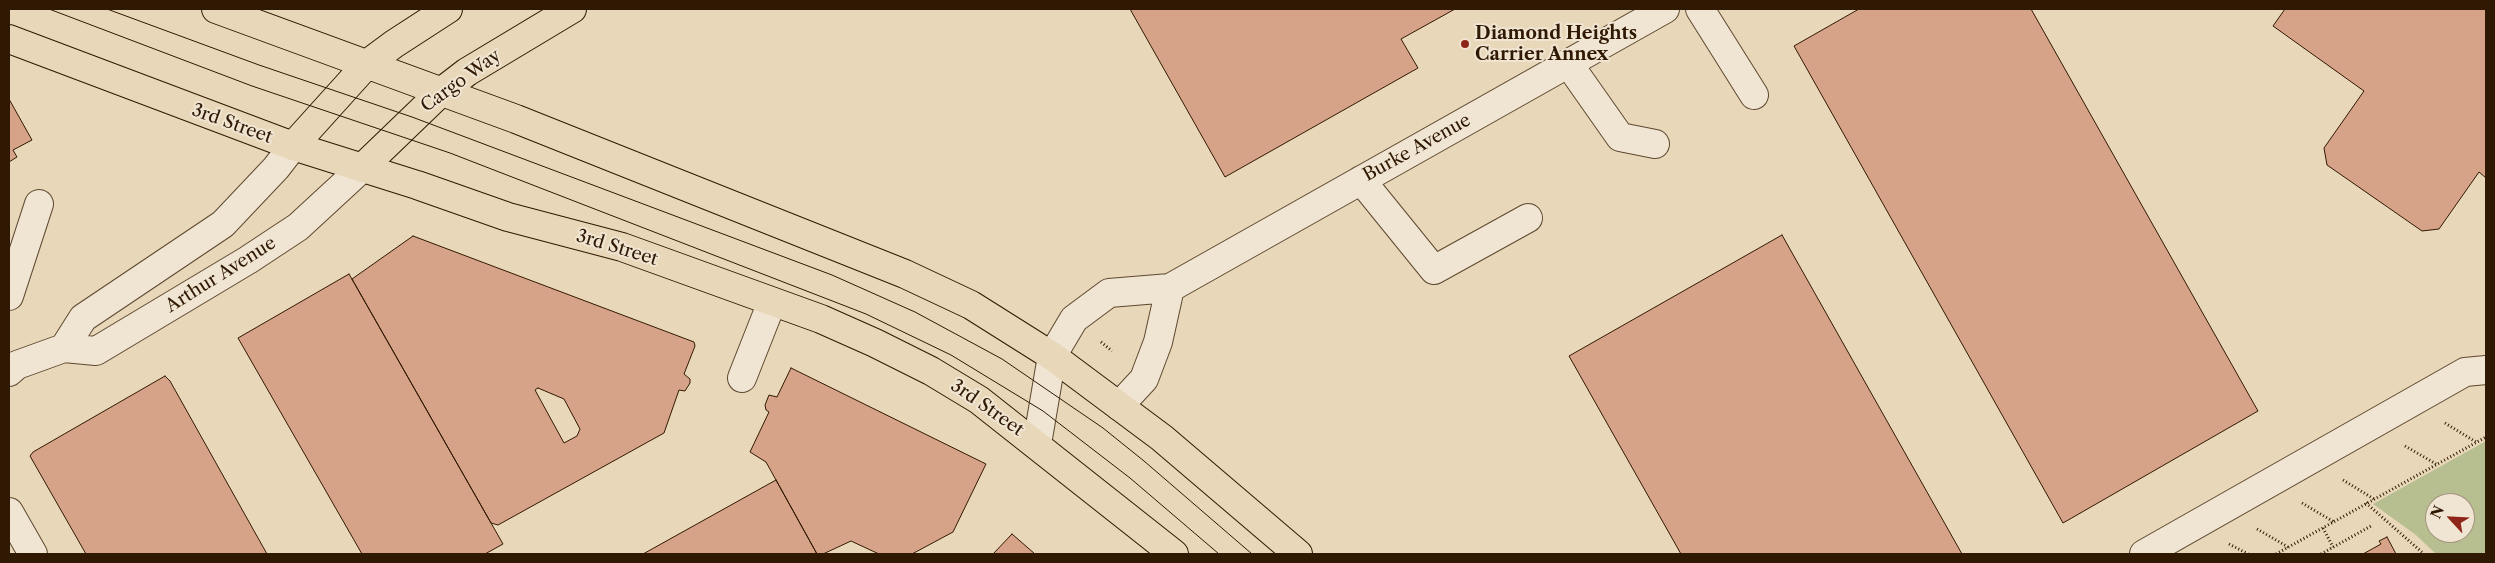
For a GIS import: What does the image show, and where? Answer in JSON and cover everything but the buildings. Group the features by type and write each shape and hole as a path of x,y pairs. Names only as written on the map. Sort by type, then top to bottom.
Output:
{"main road":[{"path":"216,9 516,119 905,274 971,305 1052,356 1162,438 1298,554"},
{"path":"293,146 366,64 448,9"},
{"name":"Cargo Way","path":"362,168 441,92 467,72 572,9"},
{"name":"3rd Street","path":"9,39 293,146 508,217 622,247 772,302 875,343 931,371 979,400 1174,554"}],"street":[{"name":"Burke Avenue","path":"1037,444 1052,356 1074,319 1110,293 1170,288 1665,9"},
{"path":"1700,9 1754,95"},
{"path":"1568,63 1620,137 1655,144"},
{"path":"64,348 83,318 223,224 276,168 293,146"},
{"name":"Arthur Avenue","path":"9,372 17,365 64,348 96,351 240,265 298,227 362,168"},
{"path":"1361,180 1434,270 1528,218"},
{"path":"9,296 39,204"},
{"path":"1119,406 1144,379 1158,342 1170,288"},
{"path":"742,378 772,302"},
{"path":"2144,554 2465,372 2486,370"},
{"path":"9,512 30,553"}],"path":[{"path":"1095,337 1112,351"},
{"path":"2276,554 2486,437"},
{"path":"2366,503 2424,554"},
{"path":"2321,554 2371,526"},
{"path":"2323,528 2333,547"}],"green space":[{"path":"2486,441 2486,551 2483,554 2436,554 2416,535 2373,504"}],"tram line":[{"path":"49,9 252,86 450,153 866,314 951,355 1043,411 1130,478 1219,554"},
{"path":"107,9 259,65 412,117 832,275 915,312 1002,359 1103,428 1252,554"}],"place":[{"name":"Diamond Heights Carrier Annex","path":"1465,44"}]}
